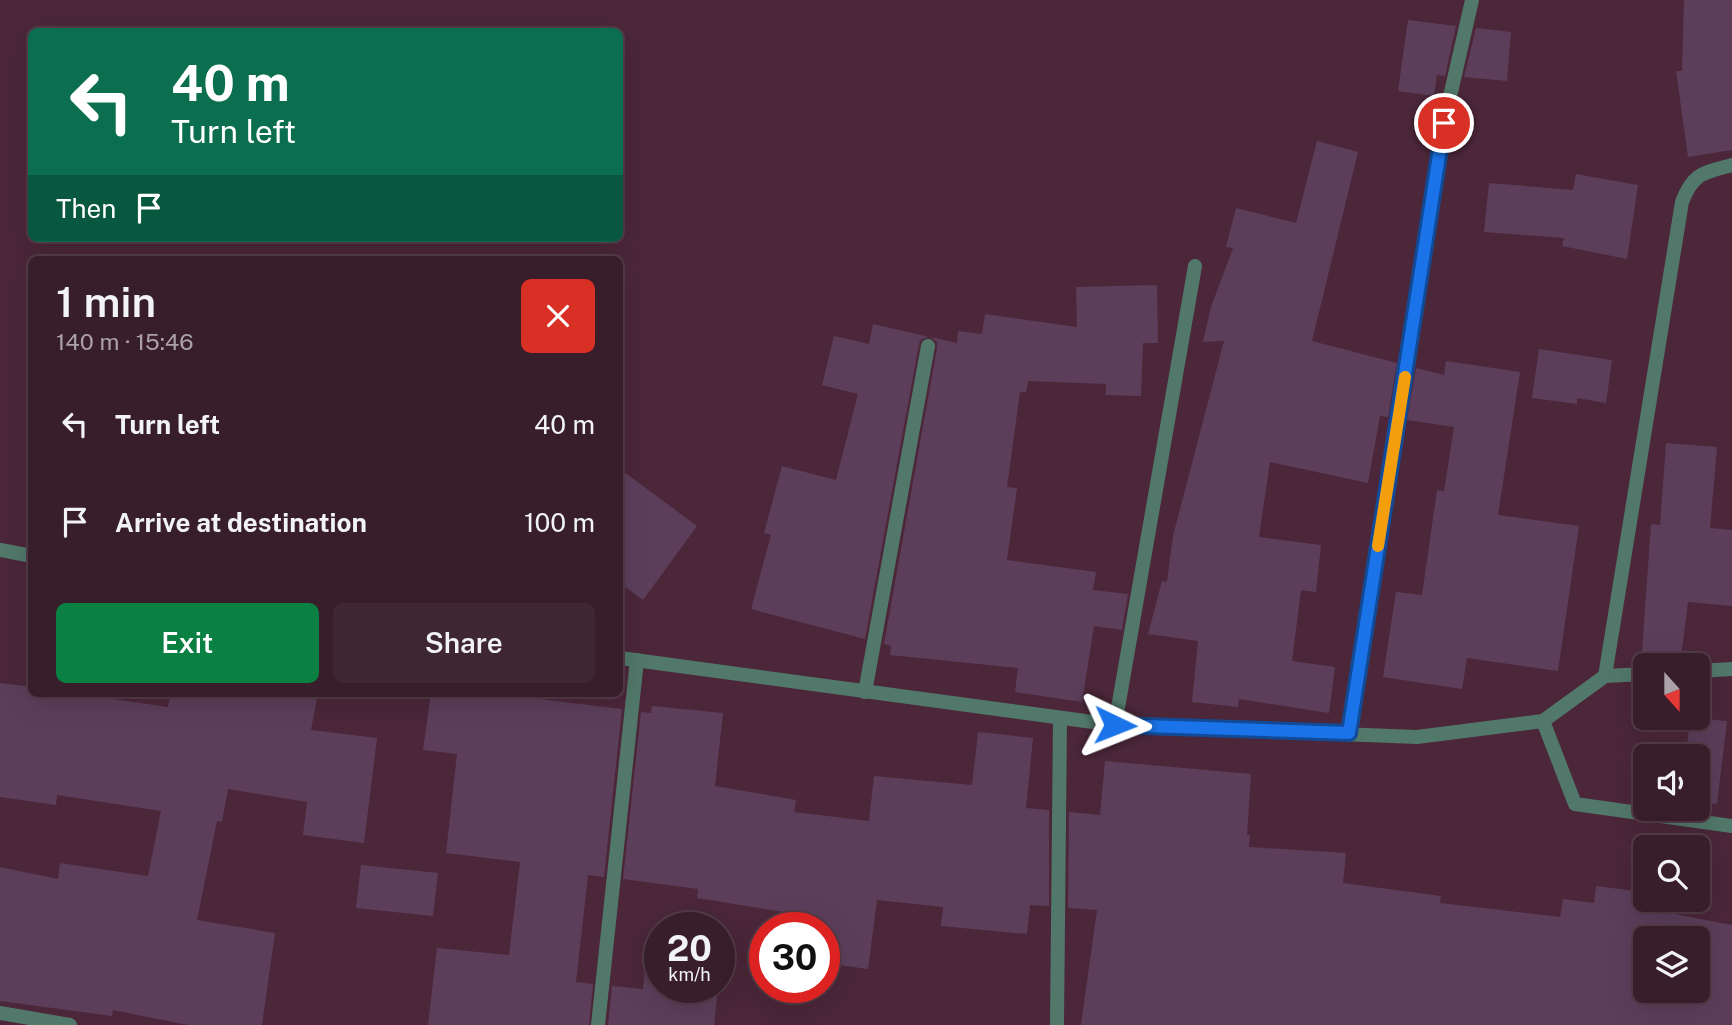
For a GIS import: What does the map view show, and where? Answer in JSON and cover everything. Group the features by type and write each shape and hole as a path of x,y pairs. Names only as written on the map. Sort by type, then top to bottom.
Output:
{"street":[{"path":"1349,733 1444,123 1472,0"},
{"path":"1605,676 1682,202 1690,181 1703,173 1732,165"},
{"path":"1115,725 1195,266"},
{"path":"865,692 928,346"},
{"path":"0,550 28,555"},
{"path":"623,658 1060,720 1115,725 1417,737 1543,721 1605,676 1633,675"},
{"path":"598,1025 637,660"},
{"path":"1710,670 1732,669"},
{"path":"1057,1025 1060,720"},
{"path":"1543,721 1575,803 1732,826"},
{"path":"0,1013 70,1025"}],"building":[{"path":"1684,0 1732,0 1732,150 1688,157 1676,71 1682,71"},
{"path":"1408,20 1456,26 1445,76 1437,75 1434,96 1398,91"},
{"path":"1476,28 1511,32 1507,81 1464,77"},
{"path":"1317,141 1358,152 1312,341 1397,363 1388,417 1380,416 1368,483 1270,462 1259,537 1321,545 1316,592 1301,590 1292,661 1335,667 1329,713 1239,699 1238,707 1192,702 1198,641 1148,634 1162,581 1167,582 1173,536 1224,341 1203,342 1211,307 1233,248 1226,247 1236,208 1296,223"},
{"path":"1576,174 1638,185 1627,259 1562,246 1564,238 1484,232 1489,183 1573,190"},
{"path":"1157,285 1158,343 1143,343 1141,396 1106,395 1106,384 1028,381 1026,392 1020,392 1007,487 1017,488 1007,560 1096,572 1093,590 1128,594 1122,630 1094,626 1082,702 1015,692 1018,668 890,655 891,646 884,644 937,348 937,342 931,337 957,343 958,331 982,334 985,314 1077,327 1076,287"},
{"path":"873,324 929,337 921,339 919,344 865,639 751,609 771,535 764,533 782,466 836,480 858,394 822,385 834,336 869,344"},
{"path":"1539,349 1612,360 1606,403 1577,398 1577,404 1532,398"},
{"path":"1446,361 1520,372 1498,515 1579,526 1558,671 1467,658 1462,689 1383,677 1396,592 1422,595 1437,490 1444,491 1454,427 1407,420 1416,368 1444,375"},
{"path":"1666,443 1717,447 1710,528 1732,530 1732,606 1688,602 1682,653 1642,653 1651,524 1660,525"},
{"path":"623,471 697,526 643,600 623,585"},
{"path":"0,683 28,686 28,697 99,697 168,707 170,697 317,697 311,730 377,738 364,843 303,835 307,802 228,789 222,822 217,821 197,920 275,933 262,1025 188,1025 113,1010 112,1016 0,1001 0,867 58,879 60,863 148,876 161,811 57,795 56,805 0,797"},
{"path":"430,697 539,697 622,709 604,877 588,875 576,982 593,984 589,1025 428,1025 437,948 509,955 520,862 446,853 457,754 423,750"},
{"path":"652,706 723,713 715,786 796,800 794,812 869,821 874,776 972,785 978,732 1033,738 1026,808 1049,810 1049,906 1030,905 1027,934 941,926 943,907 877,900 868,969 840,965 840,912 783,912 697,898 698,889 623,879 641,712 651,713"},
{"path":"1710,720 1727,721 1717,804 1710,803 1710,744 1687,744 1689,730 1710,730"},
{"path":"1105,761 1251,774 1247,835 1250,835 1249,847 1346,853 1343,883 1441,896 1440,903 1560,917 1563,899 1594,903 1596,886 1633,891 1633,912 1664,912 1732,925 1732,1025 1081,1025 1097,910 1068,908 1069,812 1100,815"},
{"path":"361,865 438,873 433,916 356,908"},
{"path":"644,979 644,1003 716,1003 714,1025 608,1025 612,986 643,989"}],"slow traffic":[{"path":"1378,546 1405,377"}],"route":[{"path":"1115,725 1349,733 1444,123"}]}
